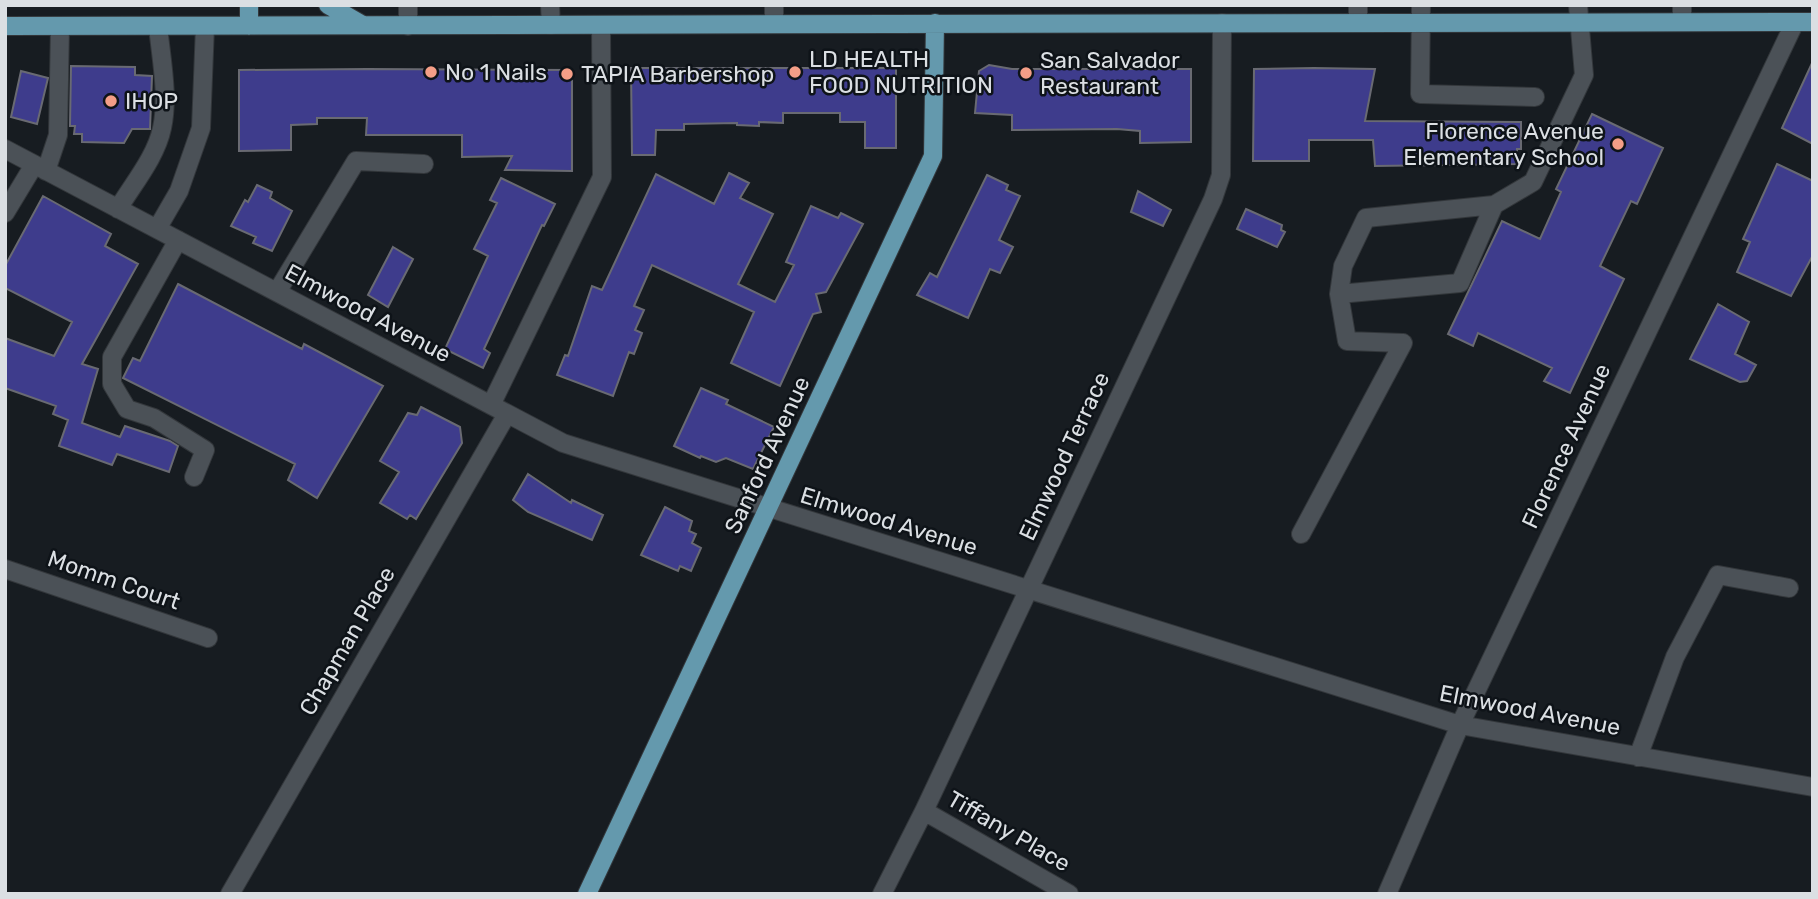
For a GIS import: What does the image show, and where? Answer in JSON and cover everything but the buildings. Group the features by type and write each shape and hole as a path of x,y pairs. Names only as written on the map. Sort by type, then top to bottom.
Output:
{"main road":[{"path":"249,5 249,26"},
{"path":"328,5 345,18 367,26"},
{"path":"5,26 1222,23 1358,14 1682,14 1804,22"},
{"name":"Sanford Avenue","path":"587,894 933,156 935,23"}],"street":[{"path":"408,5 408,26"},
{"path":"550,5 551,25"},
{"path":"774,24 775,5"},
{"path":"1421,14 1420,94 1535,97"},
{"path":"1301,534 1403,343 1347,341 1339,293 1343,266 1366,218 1494,205 1533,182 1584,75 1579,14"},
{"name":"Florence Avenue","path":"1387,894 1460,725 1804,22"},
{"name":"Elmwood Terrace","path":"882,894 924,811 1213,199 1221,175 1222,23"},
{"path":"5,213 40,168 58,135 60,26"},
{"path":"118,209 148,161 162,129 164,90 159,26"},
{"path":"157,229 179,191 201,128 205,26"},
{"name":"Chapman Place","path":"229,894 499,409 602,177 601,26"},
{"name":"Elmwood Avenue","path":"5,149 563,443 1460,725 1813,787"},
{"path":"277,292 356,161 424,164"},
{"path":"1339,293 1460,283 1494,205"},
{"path":"178,240 112,357 110,371 112,384 128,409 154,418 205,450 194,477"},
{"name":"Momm Court","path":"5,569 208,638"},
{"path":"1639,757 1675,657 1718,575 1788,588"},
{"name":"Tiffany Place","path":"924,811 1069,894"}],"place":[{"name":"No 1 Nails","path":"431,72"},
{"name":"LD HEALTH FOOD NUTRITION","path":"795,72"},
{"name":"San Salvador Restaurant","path":"1026,73"},
{"name":"TAPIA Barbershop","path":"567,74"},
{"name":"IHOP","path":"111,101"},
{"name":"Florence Avenue Elementary School","path":"1618,144"}]}
